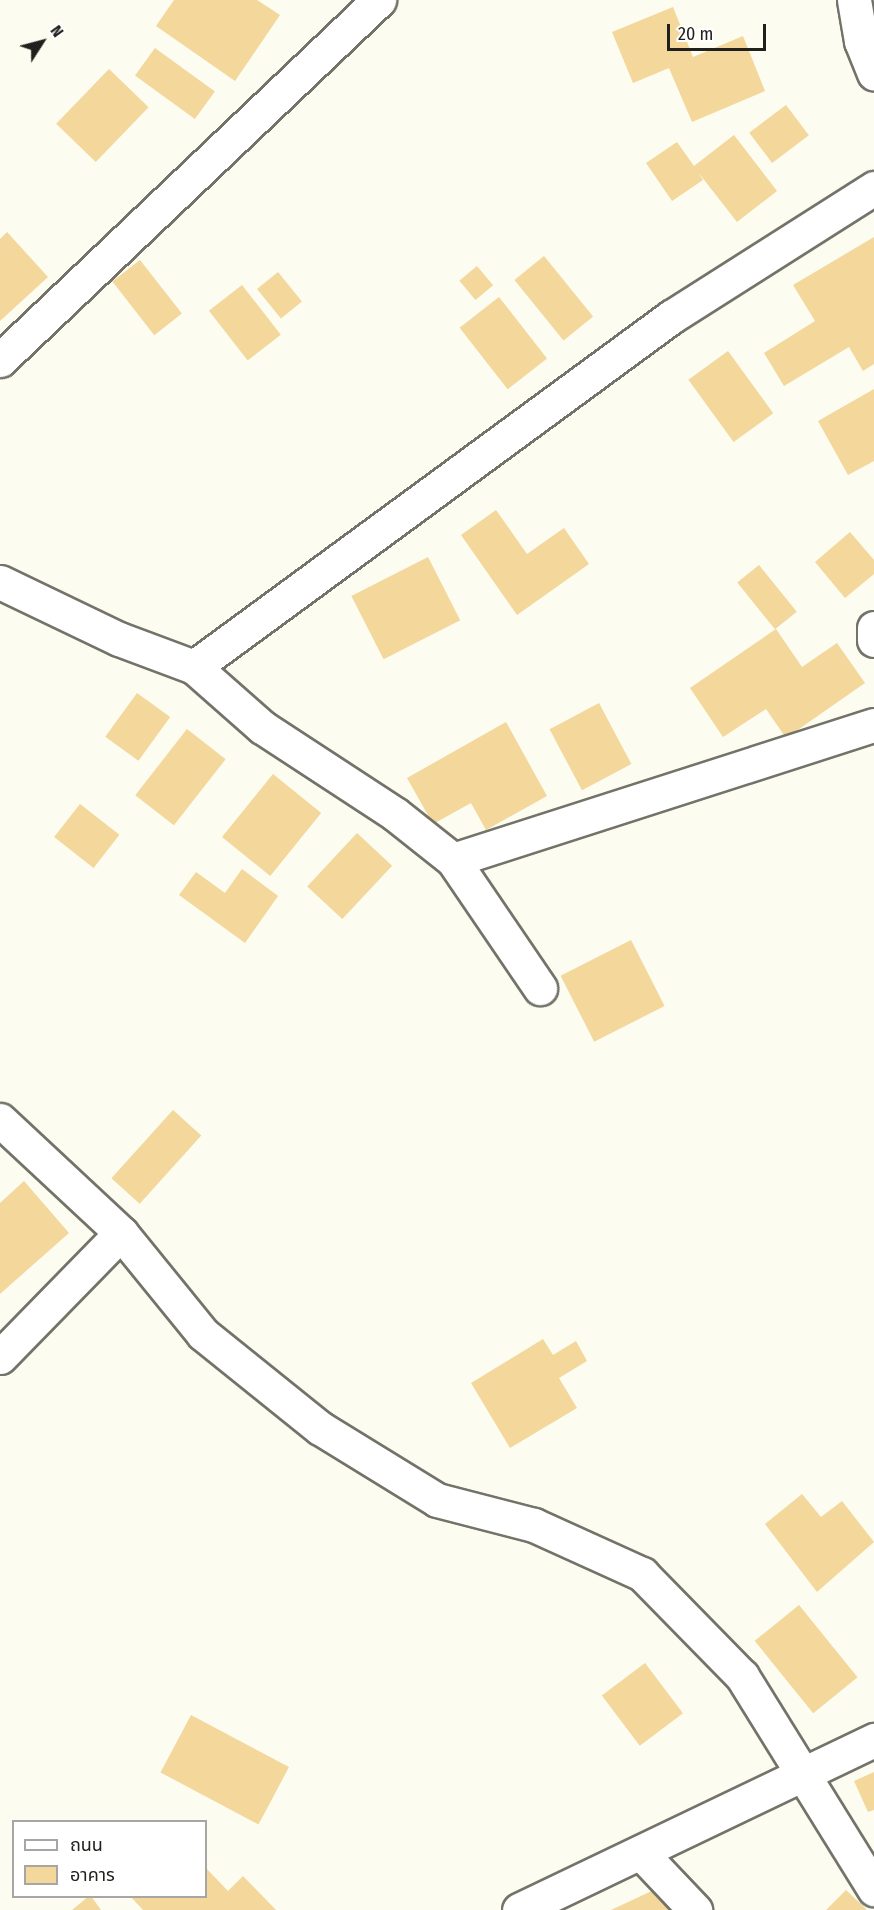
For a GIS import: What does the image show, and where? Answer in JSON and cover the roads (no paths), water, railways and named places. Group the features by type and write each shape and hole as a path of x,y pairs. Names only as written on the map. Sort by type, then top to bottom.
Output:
{"street":[{"path":"0,360 379,0"},
{"path":"854,0 861,41 874,74"},
{"path":"194,667 671,317 874,188"},
{"path":"0,582 119,639 194,667 262,727 395,814 453,860 540,988"},
{"path":"874,628 874,640"},
{"path":"453,860 874,726"},
{"path":"0,1120 121,1233 203,1334 320,1428 437,1500 534,1526 642,1574 742,1676 806,1773 874,1890"},
{"path":"0,1357 121,1233"},
{"path":"519,1910 874,1740"},
{"path":"641,1853 695,1910"}]}
